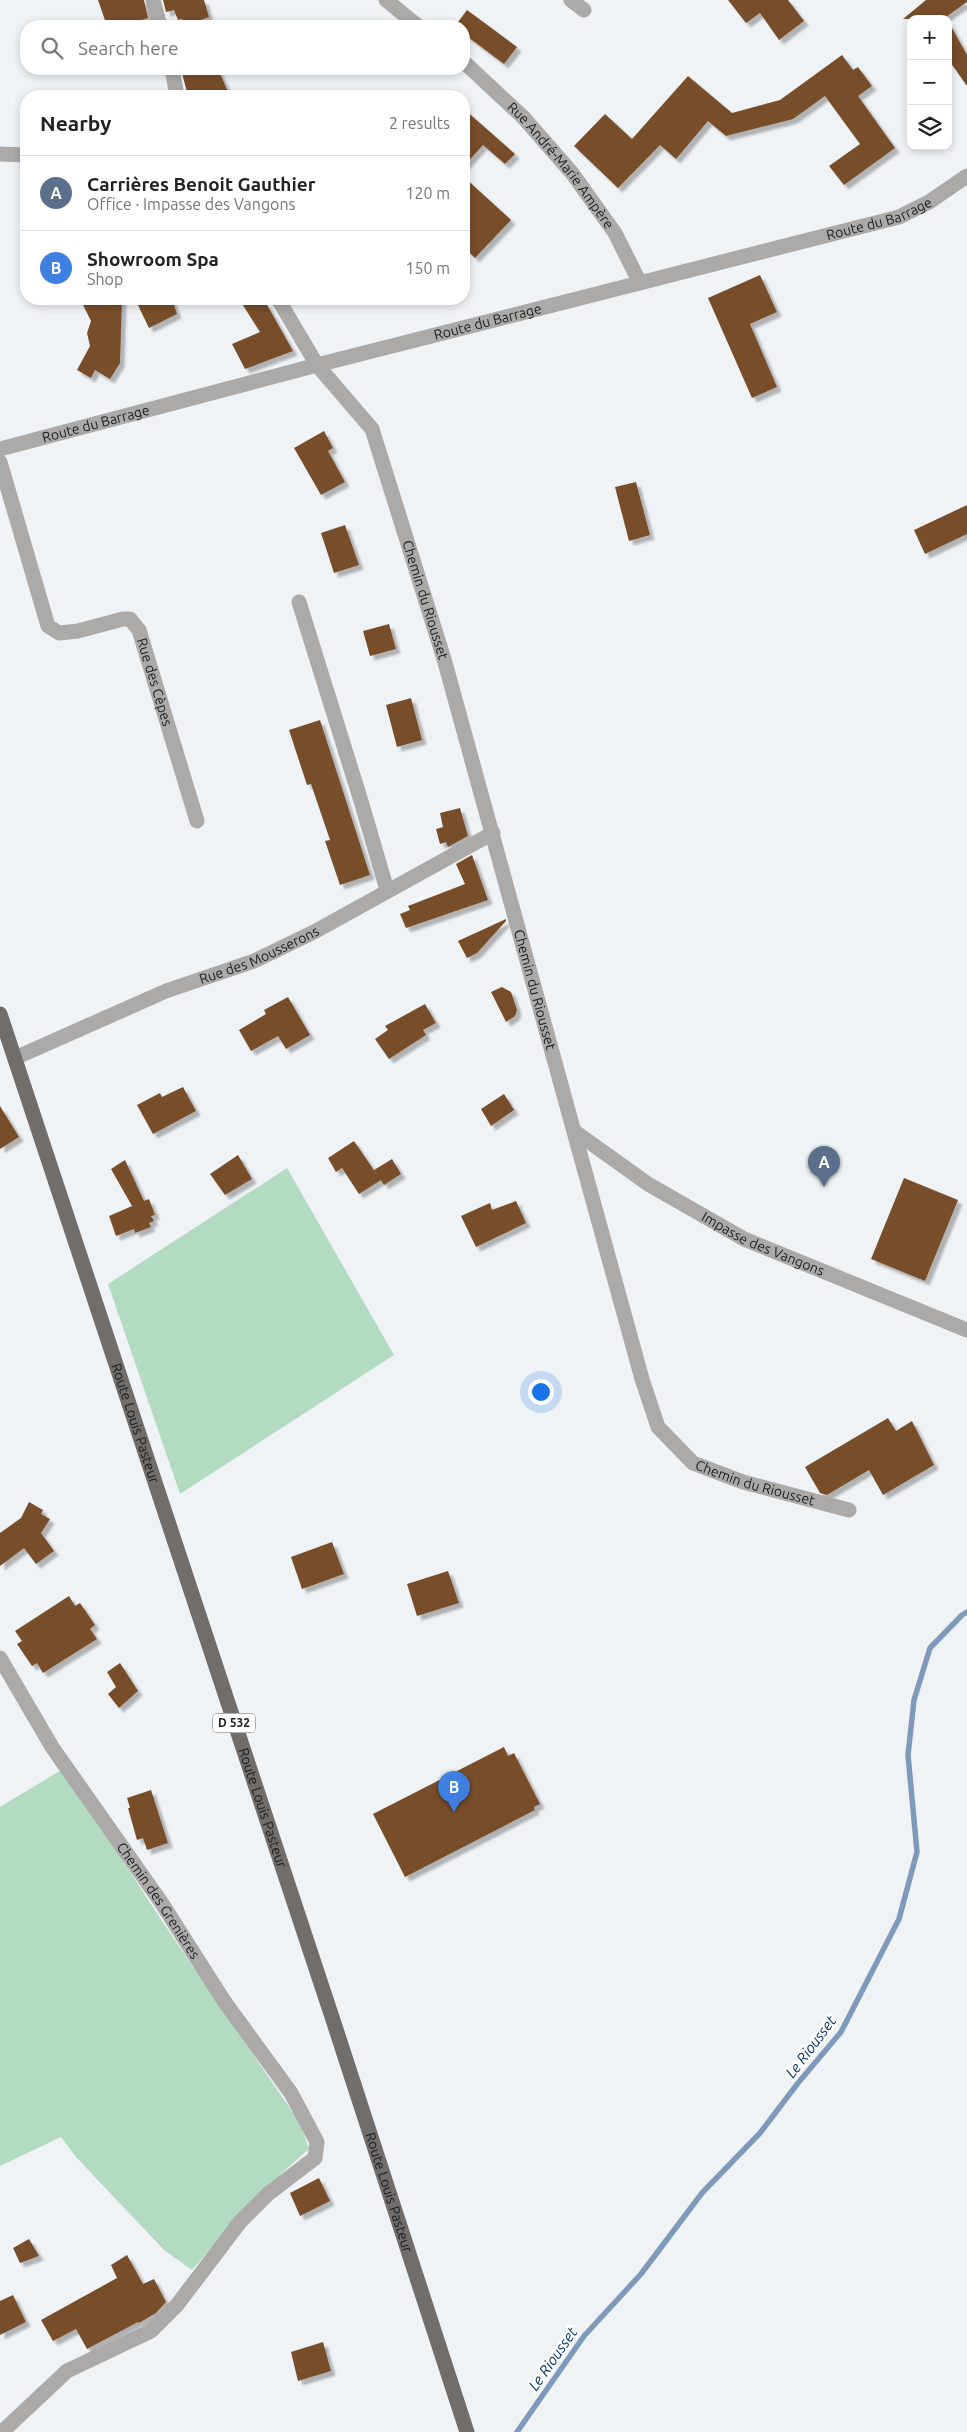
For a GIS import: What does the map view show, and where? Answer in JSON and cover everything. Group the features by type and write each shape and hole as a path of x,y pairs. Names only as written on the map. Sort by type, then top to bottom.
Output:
{"main road":[{"name":"Route Louis Pasteur","path":"0,1014 331,2014 467,2432"}],"street":[{"path":"152,0 158,20"},
{"path":"386,0 411,20"},
{"path":"570,0 584,10"},
{"name":"Rue André-Marie Ampère","path":"470,68 523,117 572,174 615,233 640,282"},
{"path":"173,75 176,90"},
{"path":"0,154 20,155"},
{"name":"Route du Barrage","path":"0,449 317,365 899,217 929,202 967,176"},
{"name":"Chemin du Riousset","path":"282,305 317,365 372,429 444,659 642,1379 658,1427 693,1463 743,1482 850,1510"},
{"name":"Rue des Cèpes","path":"0,462 48,626 59,633 78,631 123,619 130,619 139,630 197,821"},
{"path":"298,602 362,801 387,890"},
{"name":"Rue des Mousserons","path":"15,1058 166,991 254,961 314,932 493,833"},
{"name":"Impasse des Vangons","path":"574,1131 648,1184 744,1239 967,1330"},
{"name":"Chemin des Grenières","path":"0,1658 52,1747 161,1902 224,2001 291,2093 317,2142 315,2158 268,2194 240,2222 178,2305 151,2331 67,2371 2,2432"}],"green space":[{"path":"287,1168 394,1355 180,1494 108,1284"},
{"path":"63,1769 162,1921 300,2123 309,2149 256,2196 192,2270 164,2250 75,2156 61,2137 0,2166 0,1807"}],"building":[{"path":"98,0 144,0 148,18 142,20 105,20"},
{"path":"163,0 204,0 209,17 201,20 178,20 174,10 166,12"},
{"path":"728,0 788,0 804,21 779,40 760,13 746,23"},
{"path":"926,0 967,0 967,2 949,15 908,15"},
{"path":"467,10 517,47 504,64 470,38 470,20 460,20"},
{"path":"952,28 967,55 967,86 952,65"},
{"path":"842,55 853,70 858,67 872,86 858,96 895,148 844,185 829,166 860,144 825,96 793,119 726,136 708,121 676,159 660,145 618,188 574,146 605,114 632,139 688,76 732,113 780,100"},
{"path":"183,75 221,75 227,90 186,90"},
{"path":"470,114 515,154 505,164 483,145 470,159"},
{"path":"470,182 511,220 475,258 470,253"},
{"path":"760,275 777,312 750,324 777,387 752,398 708,298"},
{"path":"83,305 122,305 120,363 110,379 95,370 91,378 77,370 90,346 87,333 91,321"},
{"path":"138,305 174,305 177,314 149,328"},
{"path":"243,305 267,305 293,351 245,369 232,344 260,332"},
{"path":"324,431 333,448 328,451 345,482 321,495 294,448"},
{"path":"636,482 650,535 629,541 615,487"},
{"path":"967,505 967,534 925,554 914,530"},
{"path":"345,525 359,565 334,573 321,533"},
{"path":"389,624 396,649 370,656 363,631"},
{"path":"411,698 422,740 397,747 386,705"},
{"path":"320,720 370,875 340,885 325,841 330,840 311,784 307,785 289,730"},
{"path":"460,808 468,836 448,847 446,842 440,844 436,829 443,827 440,813"},
{"path":"472,855 488,900 406,928 400,914 410,910 408,906 465,884 456,864"},
{"path":"506,919 477,953 467,958 458,941"},
{"path":"502,987 511,992 517,1010 515,1016 506,1022 491,992"},
{"path":"288,997 310,1035 286,1049 278,1036 251,1051 239,1030 266,1014 264,1010"},
{"path":"425,1004 436,1023 423,1030 426,1035 389,1059 375,1039 388,1030 385,1026"},
{"path":"183,1087 196,1111 153,1134 137,1105 160,1093 162,1097"},
{"path":"504,1094 514,1110 491,1126 481,1109"},
{"path":"0,1106 19,1137 0,1149"},
{"path":"354,1141 380,1179 374,1170 392,1159 401,1174 384,1185 381,1180 359,1194 342,1168 336,1172 328,1158"},
{"path":"238,1155 252,1179 225,1195 210,1174"},
{"path":"125,1160 144,1201 149,1199 155,1215 151,1216 154,1221 149,1223 151,1227 135,1233 134,1229 116,1236 109,1216 132,1206 111,1169"},
{"path":"904,1178 958,1200 925,1281 871,1259"},
{"path":"516,1201 526,1223 476,1247 461,1216 490,1203 492,1210"},
{"path":"888,1418 896,1431 912,1421 934,1465 883,1495 869,1470 827,1495 820,1493 805,1467"},
{"path":"29,1502 43,1510 41,1514 50,1519 41,1533 54,1551 36,1564 24,1548 0,1566 0,1533 21,1518"},
{"path":"332,1542 344,1574 302,1589 291,1557"},
{"path":"448,1571 459,1603 417,1616 407,1584"},
{"path":"69,1596 75,1606 80,1603 95,1625 90,1629 97,1639 43,1673 37,1663 32,1666 17,1644 22,1641 15,1631"},
{"path":"120,1663 138,1691 119,1708 108,1694 116,1687 107,1672"},
{"path":"504,1747 508,1756 514,1753 540,1804 534,1807 535,1810 405,1877 373,1814"},
{"path":"151,1790 168,1843 147,1850 143,1838 137,1840 127,1798"},
{"path":"319,2178 330,2201 300,2216 290,2193"},
{"path":"29,2239 39,2256 20,2263 13,2248"},
{"path":"127,2255 143,2284 154,2279 166,2302 156,2313 87,2349 76,2329 53,2341 41,2320 117,2278 111,2265"},
{"path":"13,2295 26,2322 0,2335 0,2301"},
{"path":"323,2342 331,2371 298,2381 291,2352"}],"waterway":[{"name":"Le Riousset","path":"517,2432 584,2336 641,2274 702,2193 760,2133 798,2083 841,2032 899,1919 917,1852 908,1755 914,1700 930,1648 967,1612"}],"place":[{"name":"Carrières Benoit Gauthier","path":"824,1187"},
{"name":"Showroom Spa","path":"454,1812"}]}
